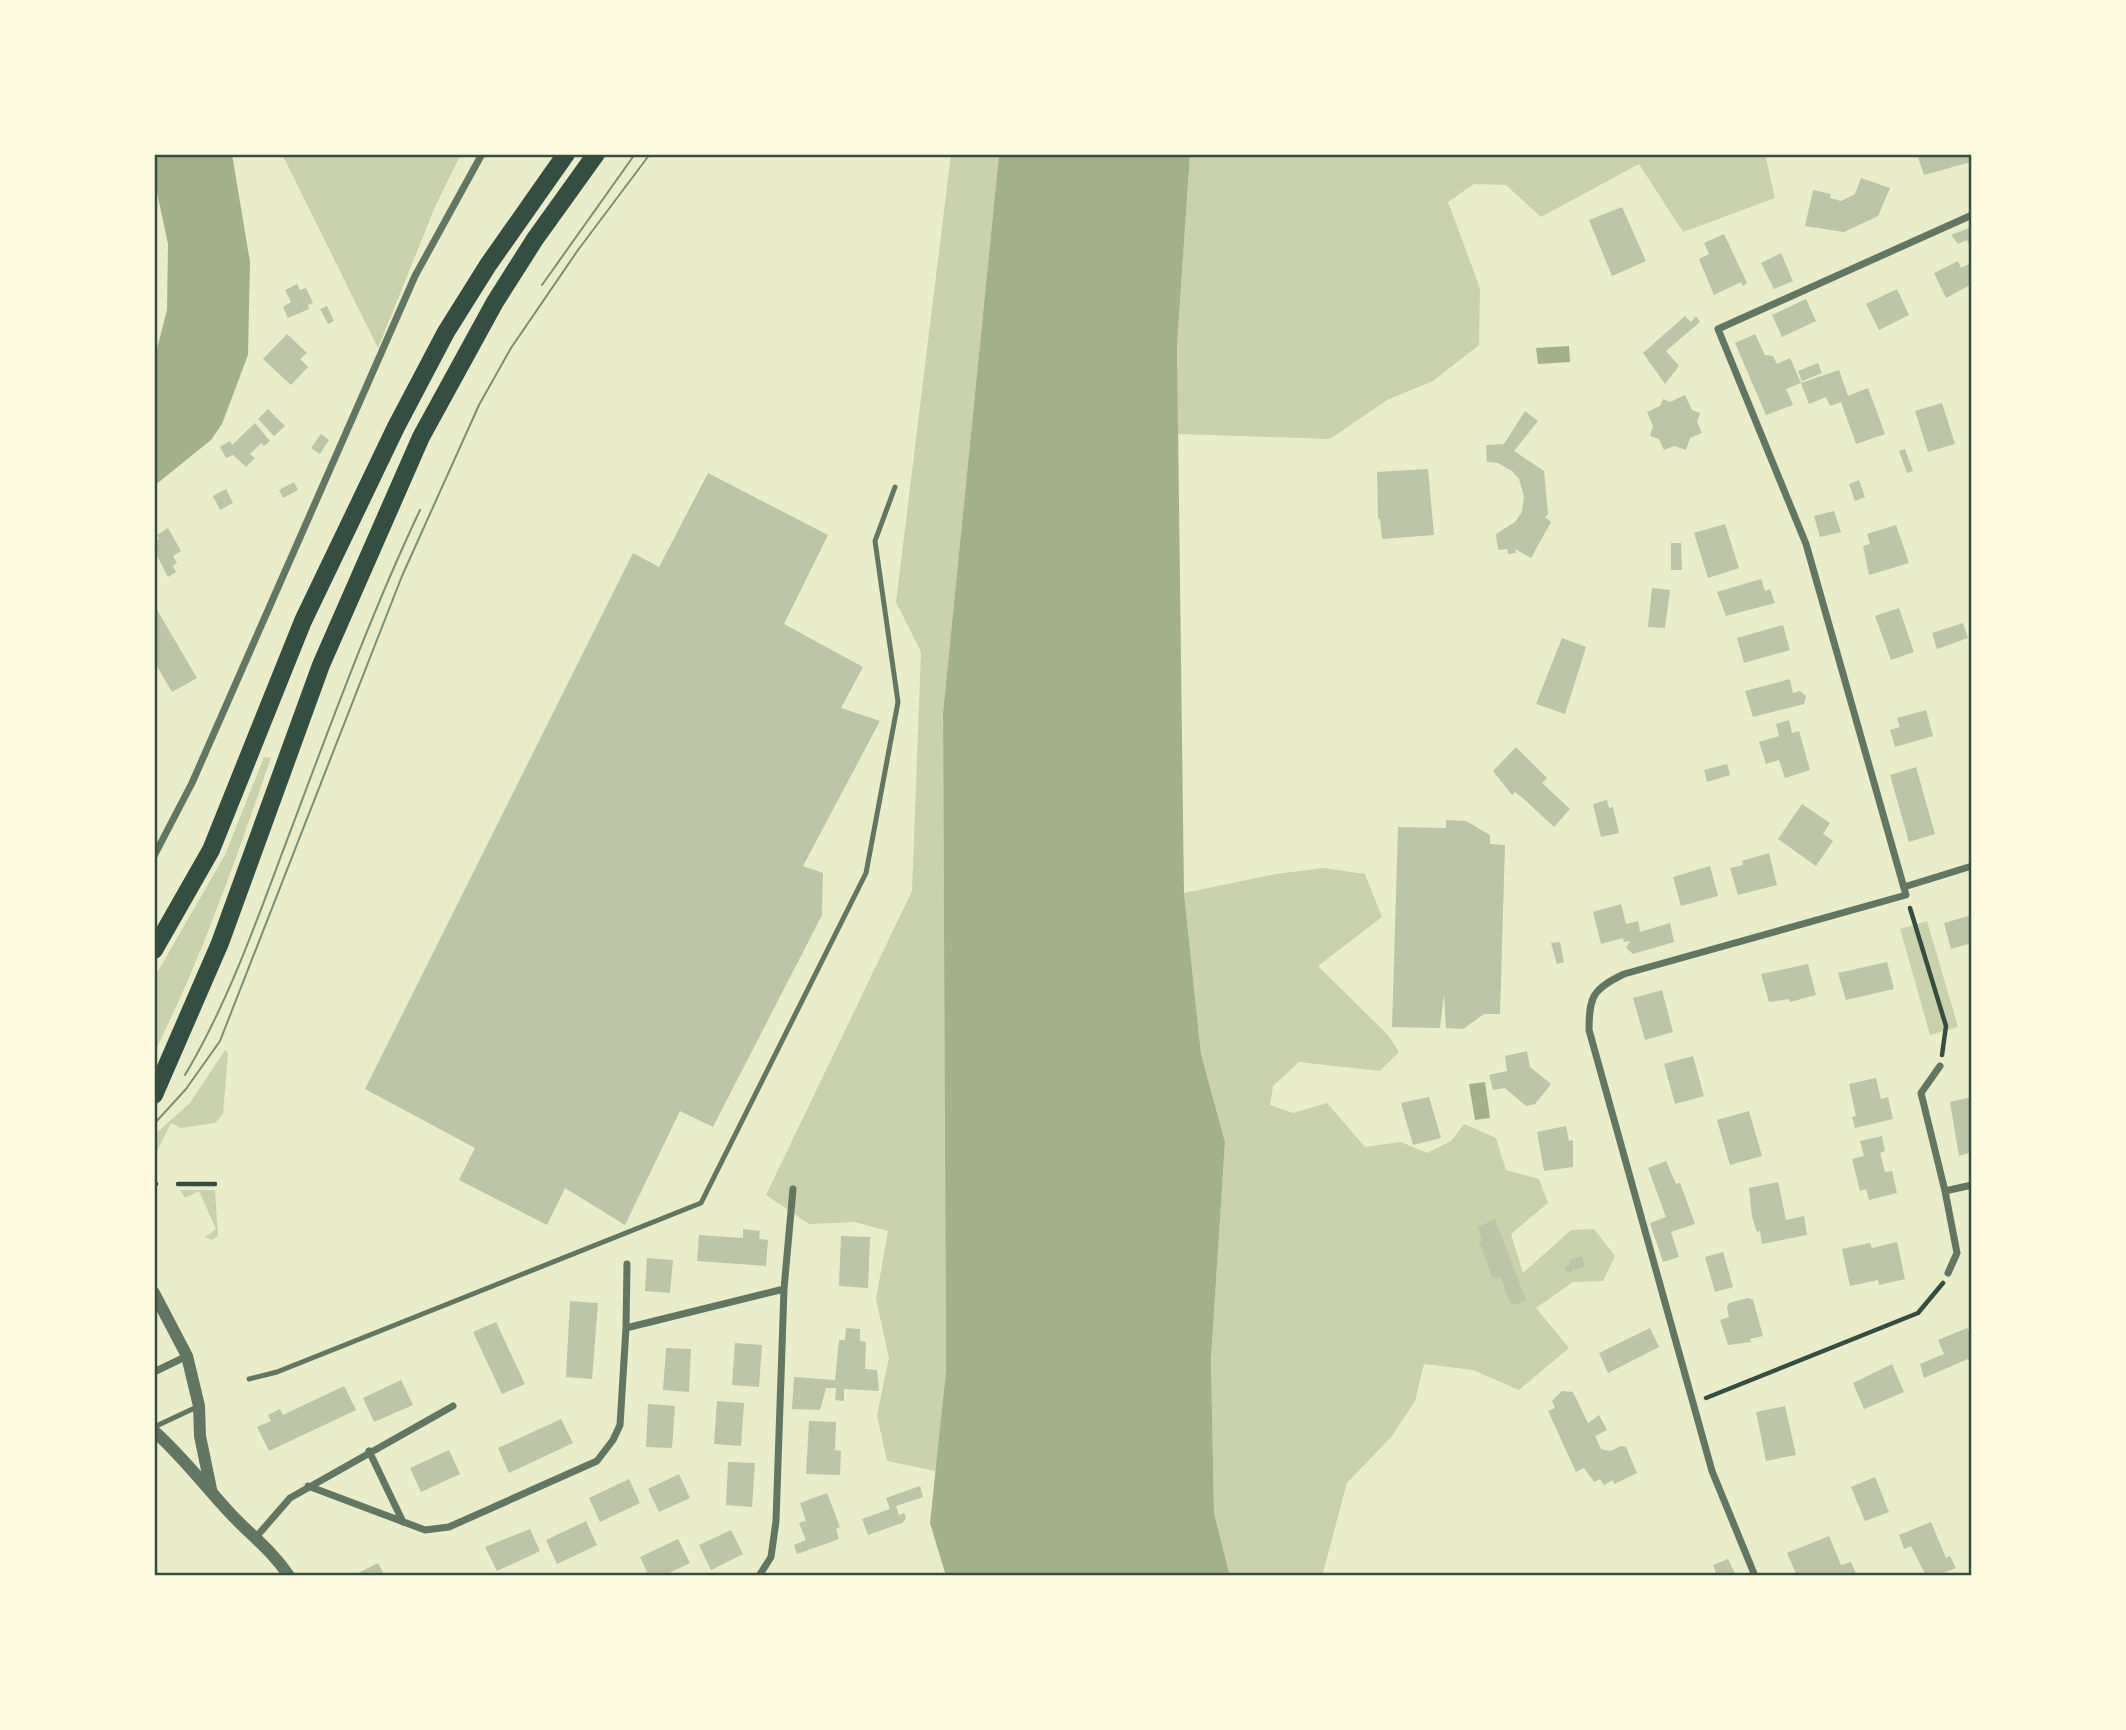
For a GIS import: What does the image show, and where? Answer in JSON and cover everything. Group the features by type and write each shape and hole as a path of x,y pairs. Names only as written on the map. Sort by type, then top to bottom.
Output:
{"main road":[{"path":"154,950 211,850 303,621 396,427 453,321 566,154"},
{"path":"154,1095 220,943 321,665 421,437 495,302 535,239 596,154"}],"street":[{"path":"154,856 192,783 415,276 482,154"},
{"path":"1905,891 1806,544 1718,329 1972,215"},
{"path":"1755,1576 1712,1471 1692,1404 1590,1030 1589,1005 1595,993 1624,974 1905,891 1972,866"},
{"path":"1940,1066 1922,1093 1957,1253 1948,1273"},
{"path":"1945,1191 1972,1185"},
{"path":"759,1576 771,1557 776,1521 784,1289 793,1189"},
{"path":"308,1486 425,1530 449,1527 597,1461 613,1440 620,1425 627,1264"},
{"path":"626,1328 784,1289"},
{"path":"154,1293 187,1356 199,1406 200,1436 211,1489"},
{"path":"154,1372 187,1356"},
{"path":"257,1536 290,1498 308,1486 453,1406"},
{"path":"154,1429 211,1489 229,1513 257,1536 289,1576"},
{"path":"369,1451 403,1522"}],"lane":[{"path":"249,1379 277,1372 701,1203 866,873 898,702 875,541 895,487"},
{"path":"154,1429 199,1406"}],"path":[{"path":"1905,891 1946,1026 1940,1066"},
{"path":"178,1184 215,1184"},
{"path":"1692,1404 1918,1313 1948,1273"}],"shaded area":[{"path":"154,154 232,154 250,262 248,355 222,424 211,440 154,486 154,360 167,310 168,244 154,179"},
{"path":"282,154 461,154 435,207 378,348"},
{"path":"951,154 999,154 943,713 946,1371 936,1471 887,1461 877,1415 889,1358 876,1299 888,1231 855,1222 809,1224 766,1195 912,891 921,652 896,602"},
{"path":"999,154 1190,154 1177,346 1184,893 1201,1054 1225,1142 1211,1359 1214,1513 1230,1576 946,1576 930,1523 946,1371 943,713"},
{"path":"1190,154 1765,154 1775,198 1683,232 1639,164 1541,217 1506,185 1474,184 1448,202 1480,288 1479,345 1433,381 1387,400 1330,439 1178,434 1177,346"},
{"path":"1569,346 1570,362 1538,364 1536,348"},
{"path":"264,757 271,758 231,870 188,981 154,1053 154,978 225,855"},
{"path":"1323,868 1365,874 1382,917 1318,966 1388,1035 1399,1052 1380,1071 1299,1062 1273,1086 1270,1105 1293,1113 1327,1103 1365,1147 1401,1142 1427,1153 1451,1141 1464,1124 1496,1138 1506,1170 1539,1179 1548,1203 1511,1234 1523,1273 1571,1230 1594,1229 1615,1256 1603,1281 1573,1282 1536,1308 1569,1348 1519,1390 1473,1370 1424,1364 1415,1401 1392,1436 1347,1483 1322,1576 1230,1576 1214,1513 1211,1359 1225,1142 1201,1054 1184,893 1276,874"},
{"path":"1927,921 1958,1027 1930,1035 1900,929"},
{"path":"225,1050 228,1053 223,1114 215,1123 181,1128 171,1123 154,1157 154,1135 190,1103"},
{"path":"1485,1082 1490,1118 1475,1120 1469,1084"},
{"path":"180,1190 215,1190 218,1236 212,1240 205,1237 216,1229 199,1191 185,1198"}],"building":[{"path":"1917,154 1969,154 1971,162 1924,175"},
{"path":"1861,178 1890,188 1878,216 1844,232 1805,226 1813,190 1831,194 1830,198 1841,201 1855,194"},
{"path":"1622,207 1646,261 1612,276 1589,220"},
{"path":"1969,228 1972,235 1972,252 1967,240 1958,244 1951,235"},
{"path":"1724,234 1747,283 1743,286 1741,282 1714,295 1699,259 1709,254 1704,243"},
{"path":"1781,253 1793,281 1774,289 1761,263"},
{"path":"1958,261 1961,268 1972,262 1972,284 1946,298 1934,273"},
{"path":"297,284 300,290 306,288 313,303 308,305 309,309 288,318 283,307 291,302 285,290"},
{"path":"1897,289 1909,315 1879,330 1866,304"},
{"path":"1806,299 1816,321 1782,337 1772,315"},
{"path":"327,306 334,321 328,324 320,309"},
{"path":"1685,316 1691,322 1696,316 1700,322 1666,351 1679,366 1665,384 1643,353"},
{"path":"287,334 307,353 300,359 308,367 291,385 263,359"},
{"path":"1755,334 1765,355 1773,356 1777,364 1790,358 1801,383 1786,389 1793,405 1766,415 1735,343"},
{"path":"1818,363 1822,373 1802,381 1798,371"},
{"path":"1839,370 1848,396 1868,388 1885,434 1856,444 1841,402 1830,406 1826,397 1809,404 1801,383"},
{"path":"1685,395 1692,410 1700,413 1697,422 1702,433 1690,438 1686,450 1674,446 1664,450 1659,439 1650,436 1653,426 1647,412 1660,406 1663,399 1670,402"},
{"path":"1942,403 1955,444 1928,452 1915,411"},
{"path":"268,409 285,426 274,436 258,419"},
{"path":"1525,411 1538,421 1514,451 1544,471 1548,514 1545,517 1551,522 1531,558 1515,549 1516,553 1508,554 1507,549 1498,550 1496,534 1515,522 1522,512 1524,496 1519,479 1512,471 1498,463 1487,462 1486,445 1504,444"},
{"path":"255,423 270,441 264,446 261,443 250,454 255,458 246,467 233,455 226,458 220,447 230,441 232,445"},
{"path":"321,434 329,440 320,454 311,448"},
{"path":"1905,449 1913,471 1907,473 1899,451"},
{"path":"1428,469 1434,535 1382,539 1378,519 1377,472"},
{"path":"708,473 828,535 784,624 863,667 841,708 880,721 803,866 823,873 822,915 713,1127 680,1111 625,1225 565,1188 547,1225 459,1180 475,1148 365,1089 633,553 659,567"},
{"path":"1859,480 1865,497 1855,501 1849,484"},
{"path":"294,482 298,490 283,498 279,490"},
{"path":"226,489 233,503 220,510 213,496"},
{"path":"1834,511 1841,532 1820,537 1814,516"},
{"path":"1725,524 1739,568 1708,578 1694,533"},
{"path":"1896,525 1909,563 1869,575 1863,546 1870,544 1867,534"},
{"path":"168,528 181,551 173,556 177,563 173,566 176,572 168,577 154,550 154,542 159,539 157,535"},
{"path":"1671,543 1681,543 1682,570 1671,570"},
{"path":"1761,579 1765,591 1770,589 1775,603 1726,616 1717,592"},
{"path":"1652,588 1670,590 1665,628 1648,627"},
{"path":"156,608 197,678 172,692 154,661"},
{"path":"1899,608 1914,652 1891,660 1875,616"},
{"path":"1963,623 1968,638 1937,649 1932,633"},
{"path":"1783,625 1790,650 1744,663 1737,638"},
{"path":"1562,638 1586,647 1565,714 1536,704"},
{"path":"1790,679 1793,693 1800,691 1806,696 1804,704 1753,717 1745,691"},
{"path":"1926,710 1933,736 1895,747 1890,730 1900,727 1897,718"},
{"path":"1789,720 1792,733 1799,731 1810,770 1785,778 1779,760 1766,764 1759,742 1779,736 1776,724"},
{"path":"1516,747 1547,778 1542,783 1570,809 1554,827 1515,792 1512,795 1493,771"},
{"path":"1727,764 1730,775 1707,782 1704,770"},
{"path":"1916,767 1935,834 1909,842 1890,775"},
{"path":"1607,800 1609,808 1613,807 1619,833 1601,837 1593,804"},
{"path":"1802,804 1830,823 1823,834 1833,841 1816,866 1778,839"},
{"path":"1446,820 1466,821 1490,835 1490,844 1505,845 1500,1014 1484,1014 1463,1029 1446,1028 1444,994 1440,1028 1392,1027 1398,827 1446,828"},
{"path":"1769,853 1777,885 1738,895 1730,868 1743,865 1742,861"},
{"path":"1710,866 1718,896 1681,906 1673,877"},
{"path":"1621,904 1626,924 1638,921 1640,932 1670,923 1674,942 1633,954 1626,948 1630,941 1624,942 1623,938 1601,944 1593,912"},
{"path":"1972,915 1972,943 1951,949 1944,923"},
{"path":"1560,942 1564,962 1557,964 1551,943"},
{"path":"1887,962 1894,989 1846,1000 1838,973"},
{"path":"1808,964 1816,995 1790,1002 1789,999 1769,1002 1761,974"},
{"path":"1662,990 1673,1032 1645,1040 1633,998"},
{"path":"1527,1051 1530,1067 1551,1084 1535,1104 1526,1106 1505,1088 1493,1090 1489,1075 1507,1071 1505,1056"},
{"path":"1693,1056 1704,1096 1675,1104 1664,1064"},
{"path":"1876,1078 1881,1099 1888,1097 1893,1119 1855,1128 1852,1117 1856,1116 1849,1084"},
{"path":"1429,1097 1441,1138 1413,1145 1401,1103"},
{"path":"1972,1097 1972,1152 1959,1156 1950,1102"},
{"path":"1749,1111 1762,1156 1730,1165 1717,1120"},
{"path":"1566,1126 1569,1141 1573,1140 1573,1167 1544,1171 1537,1132"},
{"path":"1882,1136 1885,1151 1880,1153 1885,1172 1892,1171 1897,1193 1869,1200 1866,1189 1860,1191 1852,1159 1864,1156 1860,1141"},
{"path":"1666,1161 1676,1184 1680,1183 1695,1224 1671,1232 1679,1257 1663,1262 1650,1223 1666,1217 1648,1168"},
{"path":"1778,1182 1786,1220 1804,1216 1807,1235 1762,1244 1760,1231 1757,1232 1752,1217 1749,1188"},
{"path":"1495,1219 1526,1300 1511,1306 1501,1277 1493,1279 1479,1242 1482,1241 1478,1227"},
{"path":"743,1229 760,1231 759,1239 768,1240 766,1266 697,1261 699,1235 743,1238"},
{"path":"841,1236 870,1237 868,1288 839,1286"},
{"path":"1897,1242 1905,1279 1879,1285 1878,1280 1850,1286 1842,1249 1870,1243 1872,1248"},
{"path":"1723,1252 1733,1287 1715,1292 1705,1257"},
{"path":"1582,1256 1585,1267 1575,1270 1572,1265 1573,1271 1566,1273 1565,1266 1570,1265 1569,1260"},
{"path":"647,1258 673,1260 670,1293 645,1291"},
{"path":"1748,1298 1753,1300 1763,1336 1750,1339 1751,1342 1728,1345 1720,1320 1729,1317 1729,1303"},
{"path":"570,1301 598,1303 592,1379 566,1377"},
{"path":"496,1322 525,1384 502,1394 473,1332"},
{"path":"846,1328 860,1329 860,1341 866,1342 865,1369 877,1370 879,1391 844,1389 844,1401 835,1400 836,1388 826,1388 820,1410 792,1409 794,1377 835,1380 839,1340 845,1340"},
{"path":"1650,1328 1659,1347 1608,1373 1599,1353"},
{"path":"1967,1328 1972,1334 1972,1368 1968,1359 1924,1378 1920,1364 1944,1354 1938,1340"},
{"path":"735,1343 762,1345 759,1387 732,1385"},
{"path":"666,1348 691,1349 689,1392 663,1390"},
{"path":"1892,1364 1904,1392 1864,1409 1853,1383"},
{"path":"401,1380 413,1405 374,1422 363,1398"},
{"path":"344,1386 356,1410 269,1451 257,1427 271,1421 268,1415 280,1409 283,1415"},
{"path":"1562,1391 1573,1392 1588,1423 1599,1415 1607,1430 1595,1436 1601,1449 1610,1451 1621,1446 1626,1447 1637,1473 1614,1484 1613,1480 1604,1485 1600,1479 1594,1482 1584,1468 1576,1472 1548,1411 1555,1408 1552,1401"},
{"path":"717,1401 744,1403 741,1446 714,1444"},
{"path":"648,1404 675,1406 672,1448 646,1447"},
{"path":"1785,1406 1796,1455 1766,1461 1756,1412"},
{"path":"561,1419 573,1443 509,1473 498,1448"},
{"path":"809,1421 836,1422 835,1450 841,1451 840,1475 806,1474"},
{"path":"449,1450 460,1474 421,1492 410,1468"},
{"path":"728,1462 755,1463 752,1507 726,1505"},
{"path":"679,1474 690,1498 659,1512 648,1489"},
{"path":"1875,1477 1889,1512 1865,1521 1851,1487"},
{"path":"629,1479 640,1503 600,1522 589,1498"},
{"path":"920,1486 923,1497 896,1506 899,1515 904,1513 906,1518 902,1523 868,1535 862,1519 890,1509 886,1498"},
{"path":"827,1493 840,1527 836,1529 839,1539 797,1554 794,1545 806,1540 799,1523 806,1521 800,1503"},
{"path":"586,1521 597,1545 557,1564 546,1540"},
{"path":"1931,1522 1946,1558 1950,1556 1956,1568 1936,1576 1926,1576 1911,1546 1904,1549 1899,1535"},
{"path":"530,1529 540,1551 497,1571 485,1547"},
{"path":"731,1530 743,1554 711,1570 699,1545"},
{"path":"1829,1536 1841,1565 1851,1562 1857,1576 1797,1576 1787,1553"},
{"path":"678,1539 690,1563 663,1576 649,1576 640,1557"},
{"path":"1728,1559 1736,1576 1717,1576 1713,1565"},
{"path":"378,1563 385,1576 352,1576"}],"tram line":[{"path":"542,285 635,154"},
{"path":"154,1124 186,1089 220,1041 402,576 479,405 511,348 578,250 650,154"},
{"path":"185,1075 238,968 364,638 420,510"}]}
